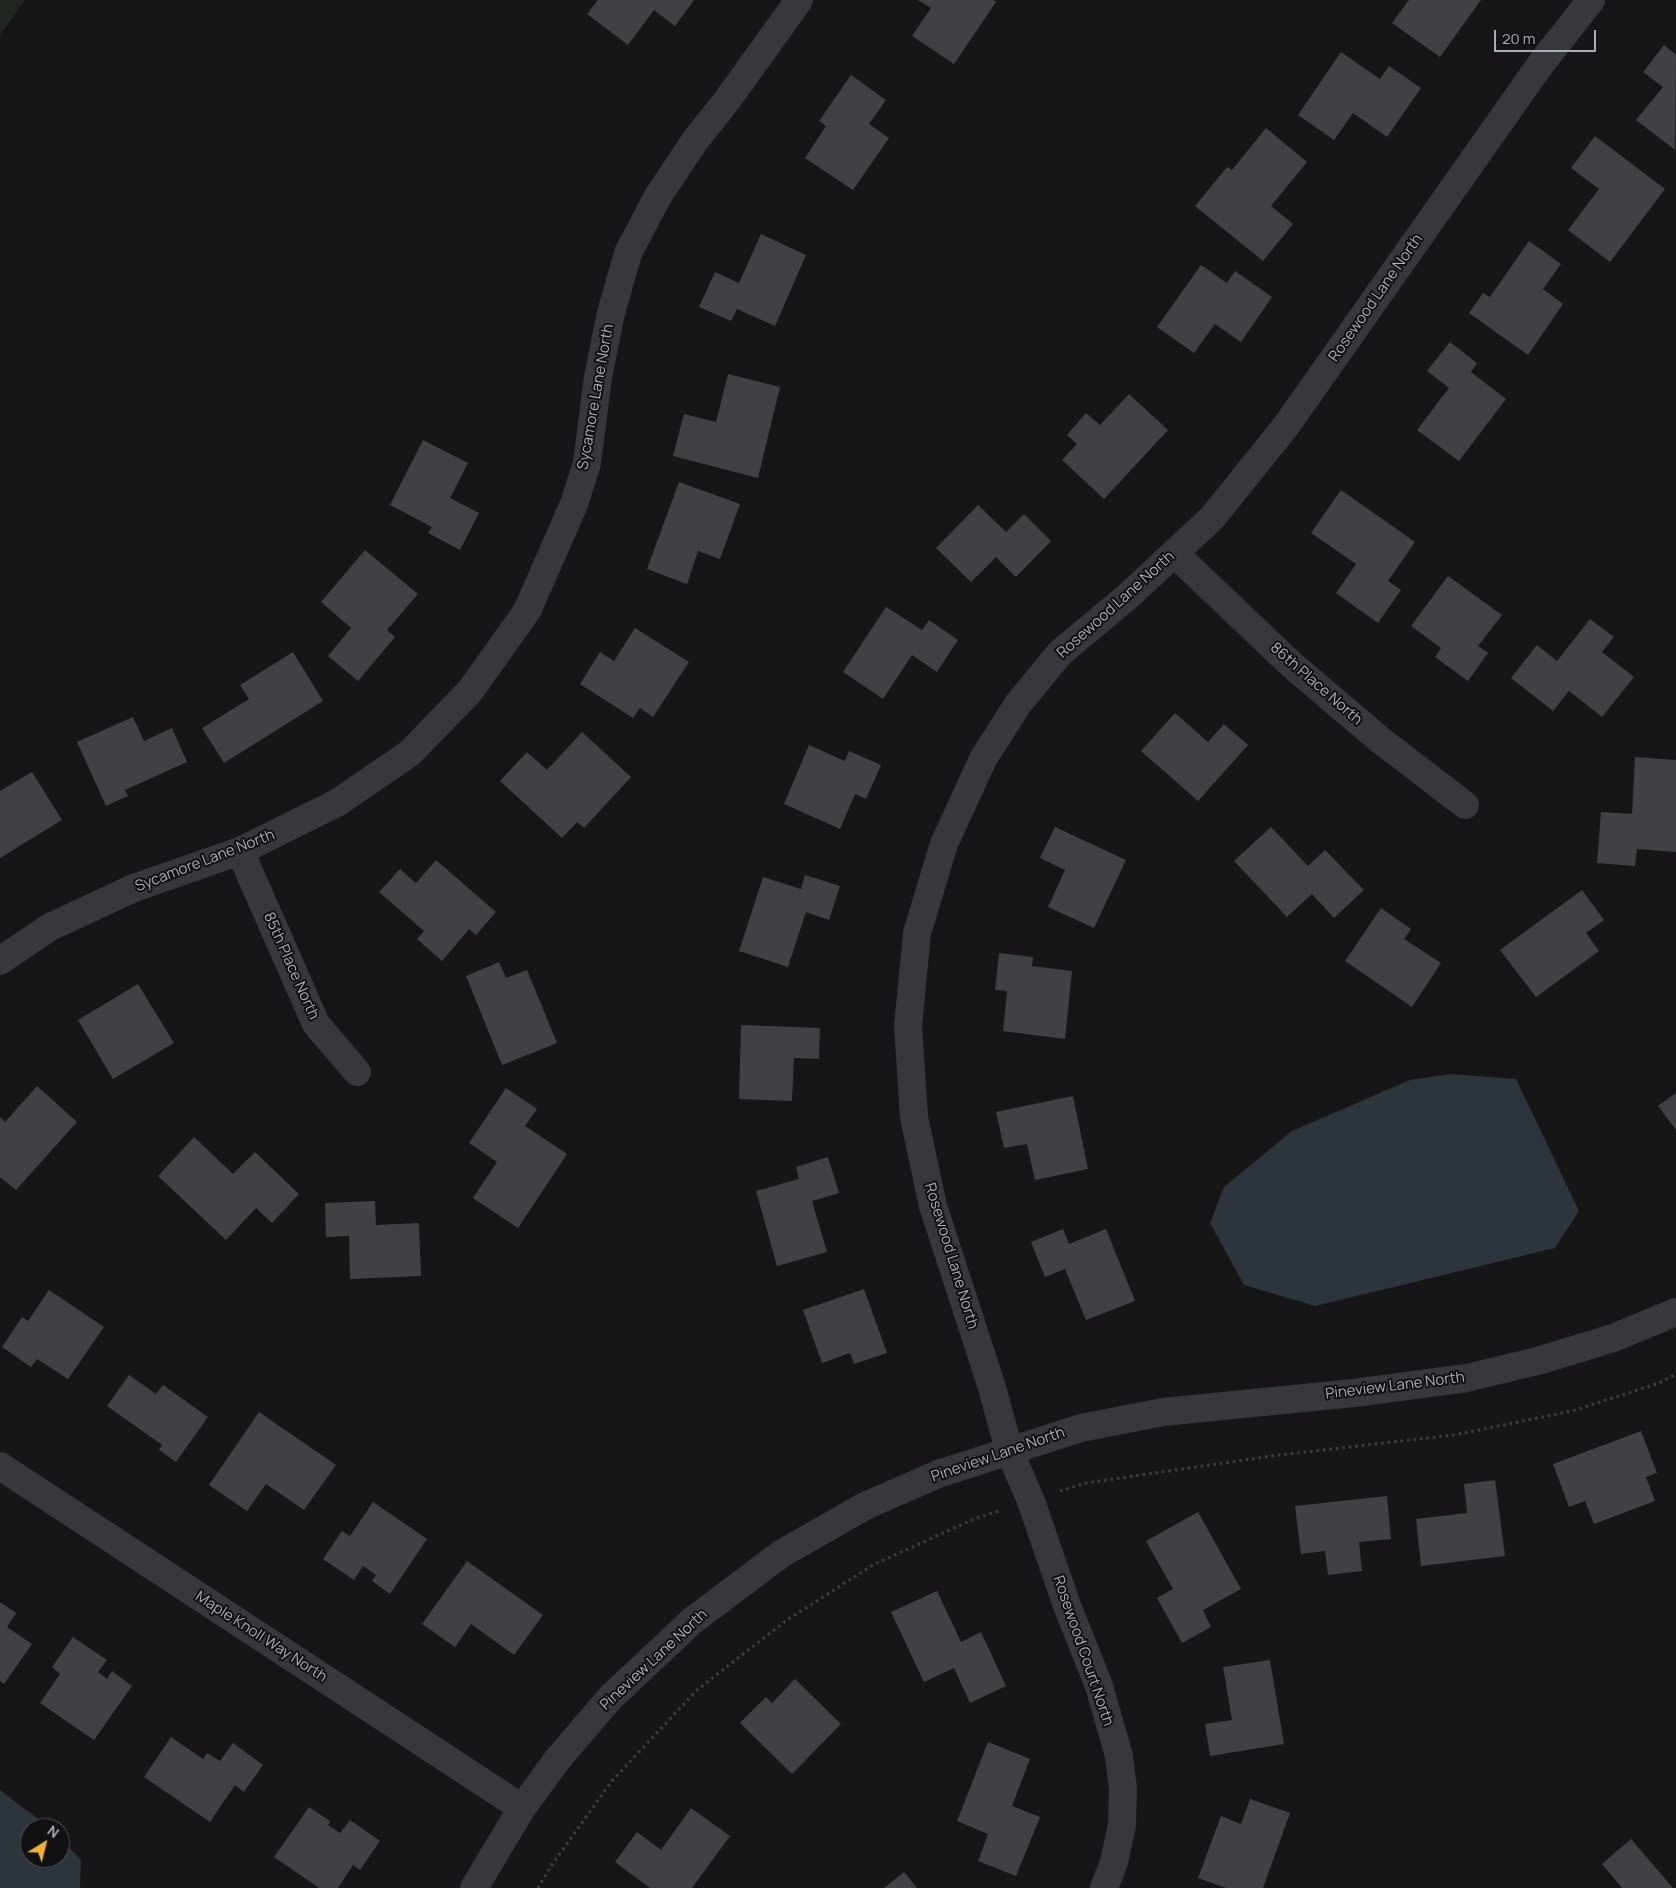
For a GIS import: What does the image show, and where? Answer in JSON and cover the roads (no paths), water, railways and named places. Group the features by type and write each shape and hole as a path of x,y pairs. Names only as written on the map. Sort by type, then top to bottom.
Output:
{"street":[{"name":"Sycamore Lane North","path":"0,961 50,927 134,888 240,851 337,803 410,753 470,691 527,611 570,512 587,463 611,314 628,253 658,196 694,142 728,99 799,0"},
{"name":"Rosewood Lane North","path":"1009,1450 991,1384 933,1206 914,1117 908,1026 917,933 944,844 982,759 1018,704 1060,653 1127,597 1212,518 1286,426 1540,65 1591,0"},
{"name":"86th Place North","path":"1174,553 1292,665 1379,740 1466,805"},
{"name":"85th Place North","path":"240,851 316,1024 357,1072"},
{"name":"Pineview Lane North","path":"474,1888 522,1808 557,1760 610,1698 692,1621 781,1554 865,1506 938,1474 1081,1428 1163,1412 1354,1393 1468,1378 1541,1360 1613,1338 1676,1312"},
{"name":"Rosewood Court North","path":"1009,1450 1031,1501 1066,1602 1099,1686 1119,1756 1123,1789 1122,1824 1114,1862 1104,1888"},
{"name":"Maple Knoll Way North","path":"0,1466 522,1808"}]}
